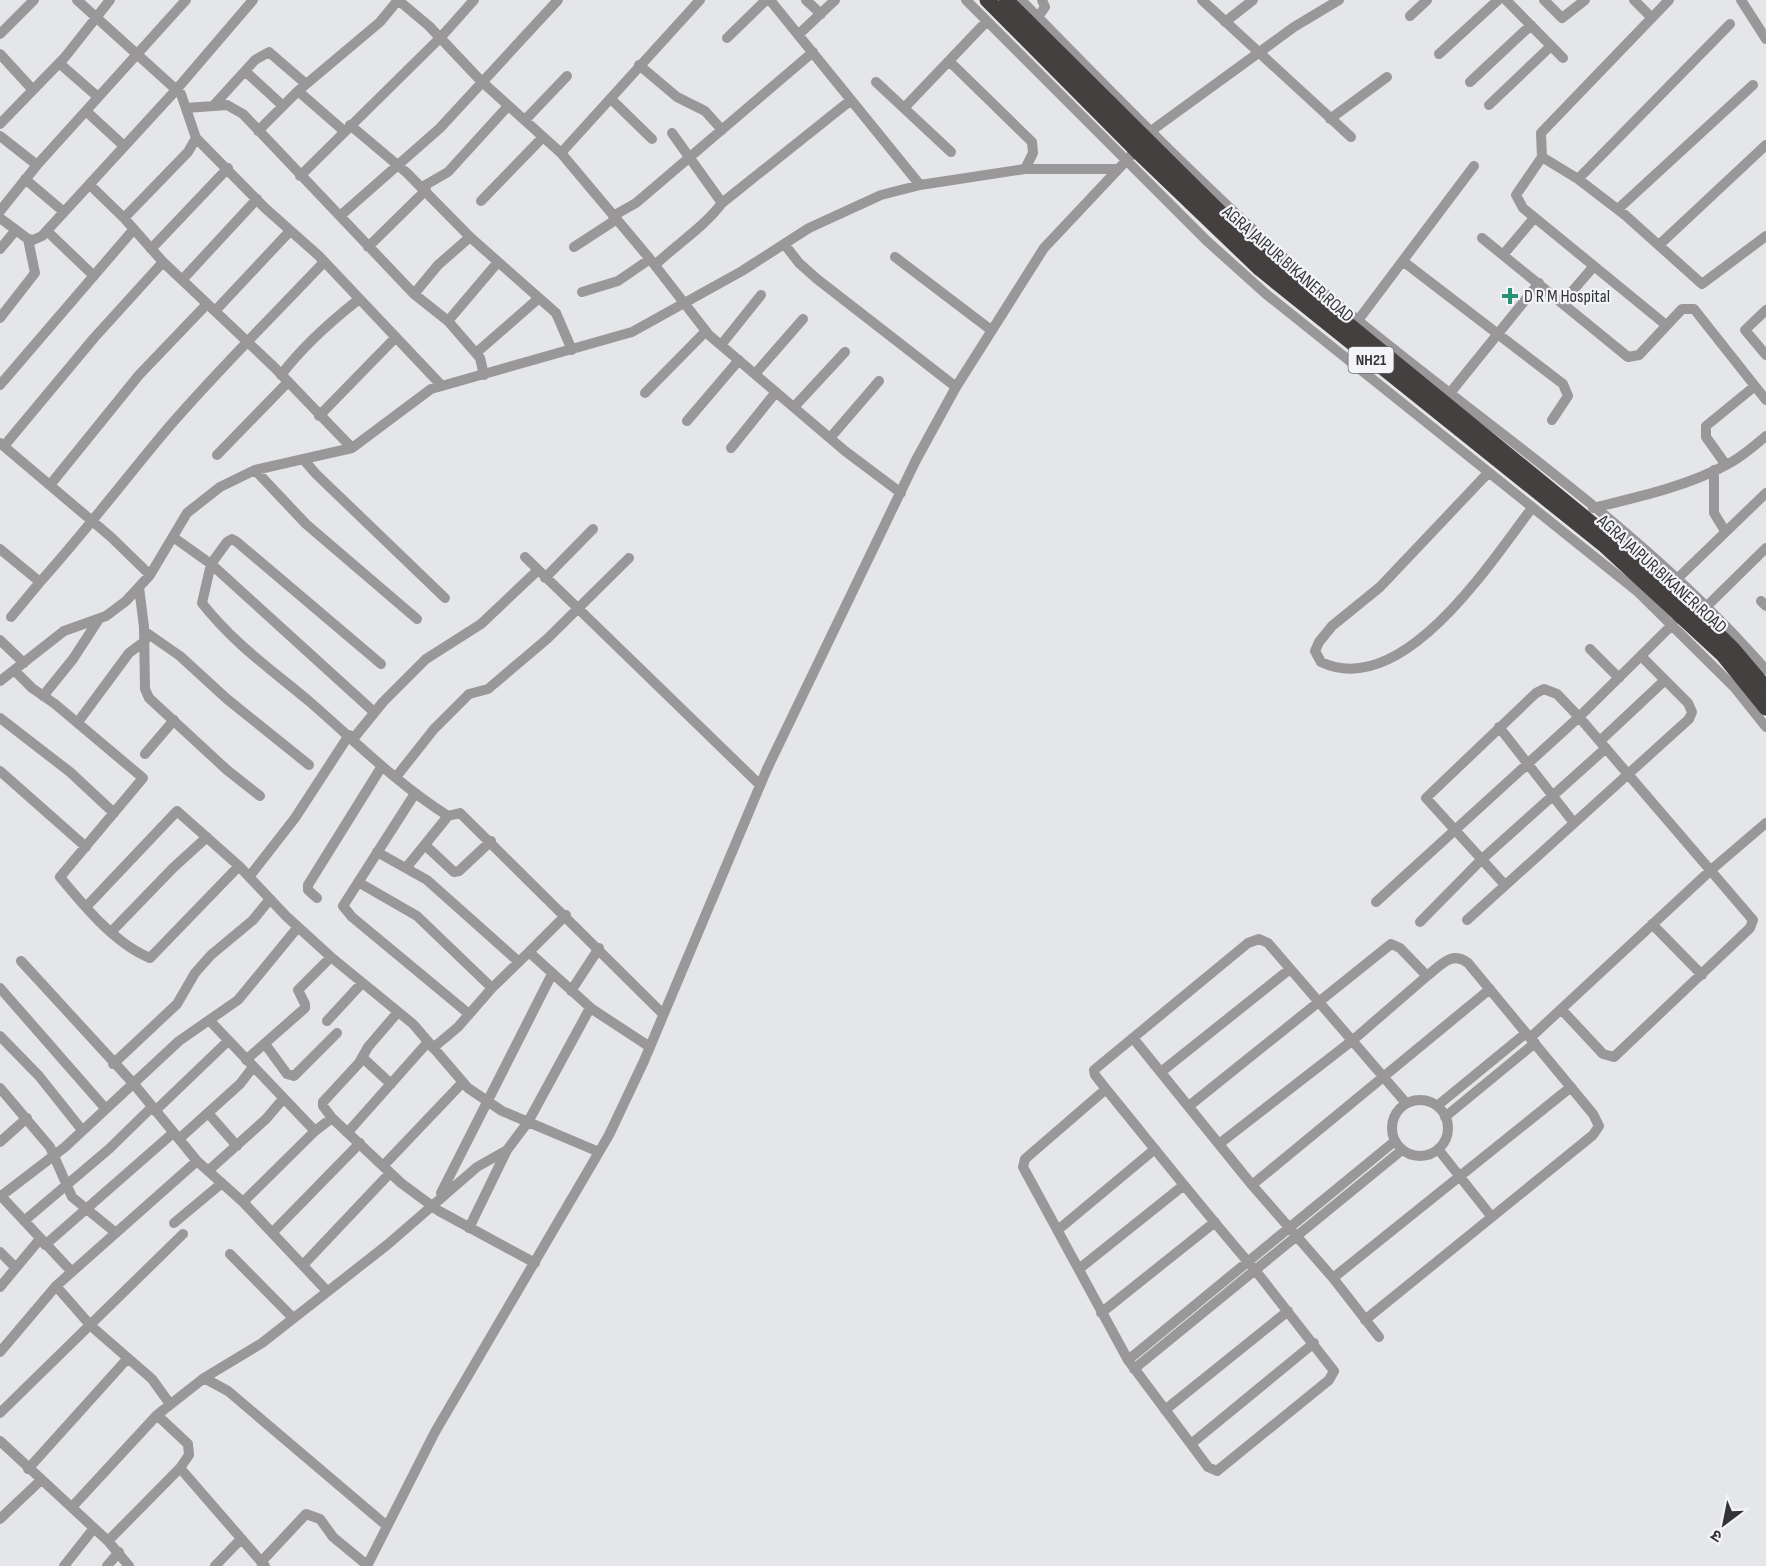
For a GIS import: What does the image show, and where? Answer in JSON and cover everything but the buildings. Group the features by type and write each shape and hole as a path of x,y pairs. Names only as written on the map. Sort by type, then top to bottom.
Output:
{"highway":[{"name":"AGRA JAIPUR BIKANER ROAD","path":"987,0 1135,151 1294,298 1605,546 1723,656 1766,708"},
{"name":"AGRA JAIPUR BIKANER ROAD","path":"1006,0 1135,151 1300,278 1610,535 1672,588 1733,649 1766,688"}],"street":[{"path":"0,34 34,0"},
{"path":"76,0 181,94 196,138 324,262 442,386"},
{"path":"0,124 59,63 110,0"},
{"path":"0,211 37,165 186,0"},
{"path":"0,218 28,239 38,239 176,90 253,0"},
{"path":"258,131 302,88 380,22 398,0 441,37 481,81 561,153 653,262 706,331 830,438 900,493"},
{"path":"300,176 441,37 474,0"},
{"path":"340,216 440,128 558,0"},
{"path":"561,153 700,0"},
{"path":"727,38 768,0 920,185"},
{"path":"806,0 820,14"},
{"path":"798,35 835,0"},
{"path":"966,0 1135,151"},
{"path":"1021,0 1038,17 1135,151 1207,241 1266,294 1673,624 1734,687 1766,727"},
{"path":"1038,17 1045,7 1042,0"},
{"path":"1202,0 1351,137"},
{"path":"1225,22 1253,0"},
{"path":"180,1468 263,1564 306,1514 320,1519 333,1537 367,1566 435,1432 599,1152 650,1047 760,785 900,493 956,387 991,330 1044,248 1135,151 1258,53 1339,0"},
{"path":"1410,16 1427,0"},
{"path":"1439,54 1498,0"},
{"path":"1506,0 1563,58"},
{"path":"1544,0 1562,18 1585,0"},
{"path":"1634,0 1652,18"},
{"path":"1666,325 1534,218 1517,201 1516,195 1538,164 1540,133 1669,0"},
{"path":"1741,0 1766,39"},
{"path":"904,108 987,21"},
{"path":"1578,179 1730,24"},
{"path":"1470,82 1531,26"},
{"path":"1489,105 1551,46"},
{"path":"213,106 262,54 269,52 302,88 347,128 398,165 424,188 470,237 556,313 572,350"},
{"path":"574,247 636,203 813,52"},
{"path":"0,54 33,90"},
{"path":"949,61 1032,142 1033,153 1025,169"},
{"path":"59,63 98,98"},
{"path":"639,65 677,97 705,111 722,130"},
{"path":"245,71 283,106"},
{"path":"525,120 567,76"},
{"path":"1330,119 1387,77"},
{"path":"876,82 951,152"},
{"path":"1618,209 1753,85"},
{"path":"611,99 652,139"},
{"path":"582,292 618,281 653,262 709,221 722,203 851,100"},
{"path":"368,247 424,188 448,172 508,106"},
{"path":"186,108 234,107 414,294 448,321 476,353 484,375"},
{"path":"87,111 124,146"},
{"path":"672,133 722,203"},
{"path":"0,136 37,165"},
{"path":"481,201 543,137"},
{"path":"124,218 188,152 196,138"},
{"path":"1659,244 1765,148"},
{"path":"1,679 20,667 64,631 99,619 126,601 150,575 187,513 220,487 255,470 351,448 431,389 632,332 850,207 881,195 920,185 1135,151"},
{"path":"1538,164 1578,179 1618,209 1702,284 1765,239"},
{"path":"1359,319 1474,166"},
{"path":"151,249 228,168"},
{"path":"25,179 64,212"},
{"path":"90,185 124,218 163,262 284,378 351,448"},
{"path":"182,280 257,199"},
{"path":"1503,255 1534,218"},
{"path":"0,249 16,230"},
{"path":"0,385 134,230"},
{"path":"47,231 94,276"},
{"path":"50,484 139,375 290,231"},
{"path":"414,294 438,265 470,237"},
{"path":"1482,238 1628,357 1639,355 1682,309 1694,309 1766,400"},
{"path":"0,318 35,273 28,239"},
{"path":"785,245 799,263 817,279 956,387"},
{"path":"895,257 991,330"},
{"path":"150,575 94,522 2,445 163,262"},
{"path":"11,617 94,522 168,429 246,341 324,262"},
{"path":"448,321 498,262"},
{"path":"1404,262 1499,333 1568,390 1565,401 1552,420"},
{"path":"1563,302 1594,266"},
{"path":"1300,278 1359,319 1677,578 1707,606 1766,670"},
{"path":"1450,393 1539,283"},
{"path":"721,345 761,295"},
{"path":"476,353 539,298"},
{"path":"218,455 332,320 358,300"},
{"path":"1766,310 1745,330 1766,355"},
{"path":"755,374 803,319"},
{"path":"645,393 706,331"},
{"path":"319,416 396,337"},
{"path":"794,407 845,352"},
{"path":"687,422 739,360"},
{"path":"830,438 879,381"},
{"path":"1726,465 1706,437 1706,426 1755,386"},
{"path":"731,448 776,392"},
{"path":"1593,508 1638,496 1714,470 1726,465 1766,436"},
{"path":"303,459 309,468 445,598"},
{"path":"255,470 306,524 417,619"},
{"path":"1714,470 1714,513 1725,531"},
{"path":"1488,473 1380,587 1323,637 1315,651 1321,662 1344,669 1360,668 1382,662 1406,650 1449,612 1532,508"},
{"path":"1677,578 1766,493"},
{"path":"249,877 295,818 351,737 426,659 481,624 594,529"},
{"path":"173,537 211,564 374,712"},
{"path":"381,664 232,539 227,542 211,564 202,603 217,622 242,648 351,737 414,795 448,816"},
{"path":"0,549 40,582"},
{"path":"1707,606 1766,549"},
{"path":"525,557 760,785"},
{"path":"396,777 434,729 469,694 488,689 578,610 629,558"},
{"path":"139,587 145,636 147,694 227,770 260,796"},
{"path":"44,696 73,659 99,619"},
{"path":"1376,902 1579,717 1673,624"},
{"path":"78,722 129,653 145,636"},
{"path":"145,636 180,656 226,699 309,765"},
{"path":"0,640 44,696 143,778 60,877 86,907 112,931 150,958 239,866"},
{"path":"1590,649 1619,678"},
{"path":"1467,920 1692,715 1692,709 1688,703 1641,656"},
{"path":"1420,922 1665,681"},
{"path":"1505,885 1428,803 1427,796 1544,688 1557,694 1579,717 1751,916 1754,923 1614,1057 1603,1054 1561,1009"},
{"path":"0,718 70,772 114,813"},
{"path":"145,754 174,720"},
{"path":"1499,728 1574,823"},
{"path":"317,898 308,890 308,885 382,766"},
{"path":"0,771 86,847"},
{"path":"414,795 345,902 346,911 469,1014"},
{"path":"86,907 177,811 239,866 298,927 398,1012 431,1045 463,1083 502,1111 599,1152"},
{"path":"406,868 448,816 460,813 566,915 635,988 663,1014"},
{"path":"1446,1117 1652,924 1766,823"},
{"path":"112,931 173,868 207,837"},
{"path":"425,845 454,872 459,872 491,841"},
{"path":"377,852 441,891 519,962"},
{"path":"358,882 417,916 492,988"},
{"path":"113,1064 139,1036 177,1004 195,973 211,955 253,920 270,899"},
{"path":"348,1132 391,1084 431,1045 469,1014 566,915"},
{"path":"1652,924 1702,975"},
{"path":"72,1272 0,1196 54,1156 179,1041 238,1000 298,927"},
{"path":"1106,1089 1022,1163 1131,1365 1213,1470 1221,1469 1332,1377 1333,1368 1106,1089 1095,1075 1095,1067 1255,940 1268,943 1406,1103"},
{"path":"1189,1106 1391,944 1400,948 1427,976"},
{"path":"571,991 599,948"},
{"path":"529,952 590,1008 650,1047"},
{"path":"0,1287 43,1242 208,1113 265,1044 304,1008 305,1004 298,990 331,957"},
{"path":"1219,1144 1353,1040 1451,958 1459,957 1468,963 1531,1038 1598,1120 1597,1130 1365,1320"},
{"path":"21,961 113,1064 133,1083 197,1161 243,1202 327,1290"},
{"path":"1161,1072 1290,969"},
{"path":"435,1202 552,975"},
{"path":"327,1021 362,983"},
{"path":"0,988 105,1108"},
{"path":"1252,1185 1490,989"},
{"path":"469,1228 507,1150 528,1122 590,1008"},
{"path":"398,1012 322,1106 387,1169 469,1228 535,1263"},
{"path":"210,1021 315,1131"},
{"path":"265,1044 287,1074 294,1076 337,1034"},
{"path":"0,1036 39,1077 82,1131"},
{"path":"1133,1038 1252,1185 1333,1278 1378,1337"},
{"path":"1437,1106 1531,1038"},
{"path":"24,1221 109,1149 228,1041"},
{"path":"363,1058 391,1084"},
{"path":"303,1265 463,1083"},
{"path":"1333,1278 1571,1087"},
{"path":"0,1088 50,1147 72,1197 116,1233"},
{"path":"208,1171 237,1146 283,1099"},
{"path":"1422,1100 1437,1106 1446,1117 1447,1136 1438,1149 1423,1156 1399,1146 1392,1131 1393,1120 1406,1103 1422,1100"},
{"path":"208,1113 237,1146"},
{"path":"0,1142 27,1118"},
{"path":"243,1202 315,1131 332,1118"},
{"path":"272,1233 360,1143"},
{"path":"1131,1365 1399,1146"},
{"path":"1059,1229 1155,1149"},
{"path":"1438,1149 1491,1216"},
{"path":"72,1507 157,1415 170,1404 204,1378 262,1343 387,1245 477,1167 507,1150"},
{"path":"0,1352 56,1286 197,1161"},
{"path":"174,1223 222,1183"},
{"path":"1079,1269 1184,1185"},
{"path":"1101,1313 1215,1222"},
{"path":"0,1413 183,1234"},
{"path":"0,1252 16,1268"},
{"path":"230,1254 292,1318"},
{"path":"56,1286 91,1326 152,1379 170,1404"},
{"path":"1165,1410 1288,1311"},
{"path":"1191,1444 1314,1343"},
{"path":"28,1469 128,1358"},
{"path":"204,1378 228,1391 387,1526"},
{"path":"108,1541 180,1468 191,1450 157,1415"},
{"path":"2,1447 72,1507 119,1552 129,1566"},
{"path":"0,1519 41,1480"},
{"path":"64,1566 94,1528"},
{"path":"215,1566 242,1539"},
{"path":"107,1566 119,1552"}],"place":[{"name":"D R M Hospital","path":"1510,296"}]}
